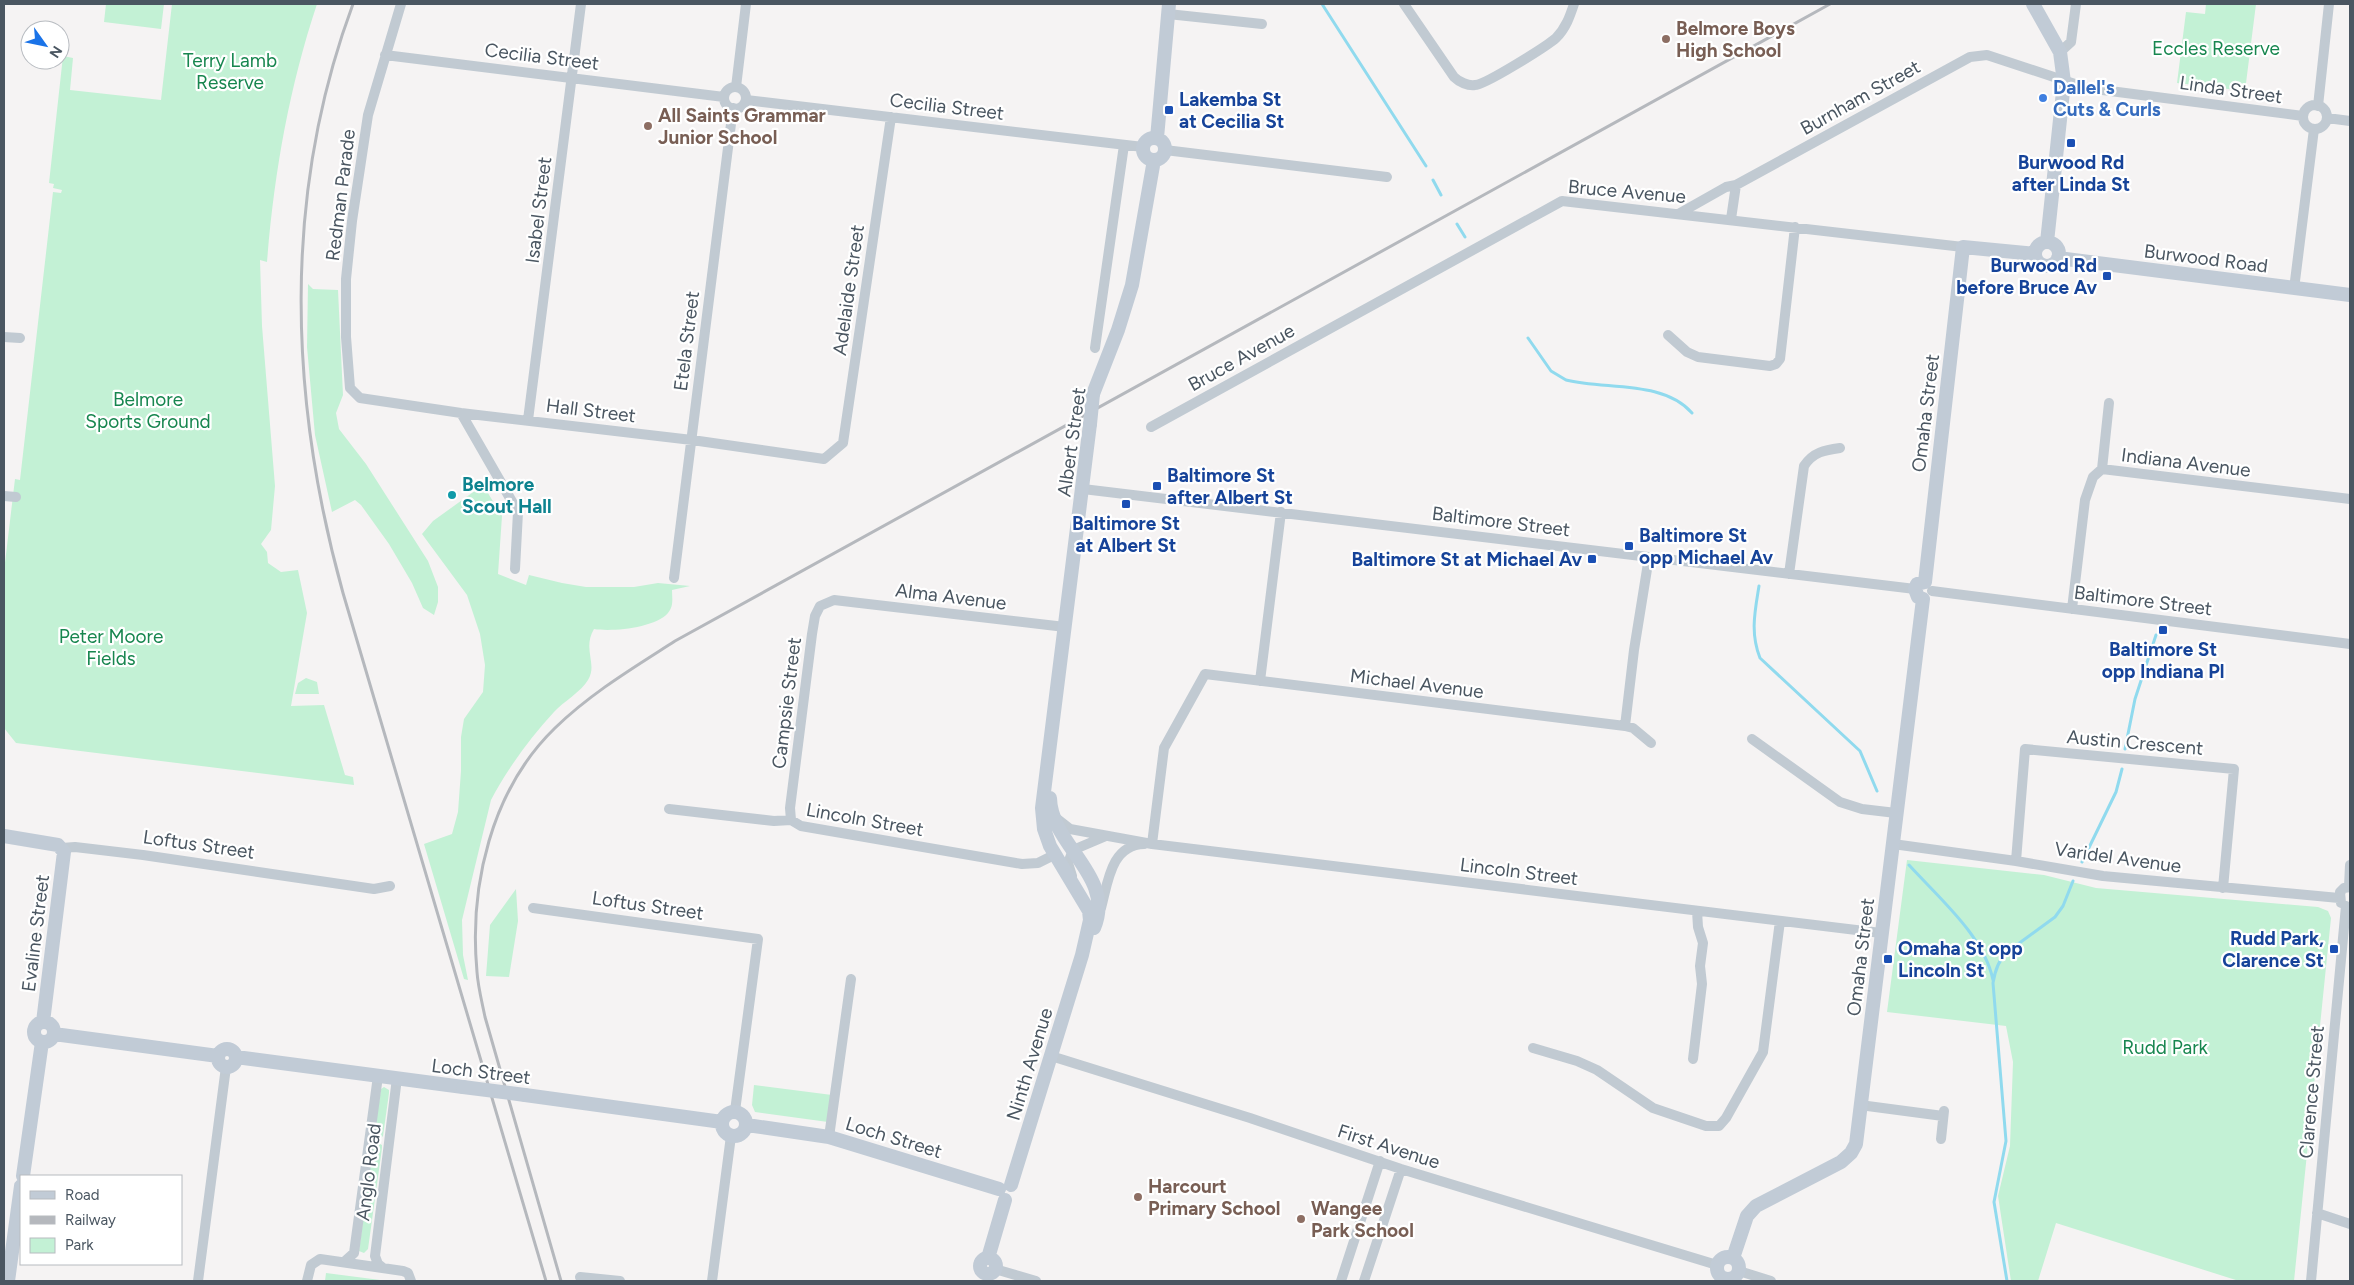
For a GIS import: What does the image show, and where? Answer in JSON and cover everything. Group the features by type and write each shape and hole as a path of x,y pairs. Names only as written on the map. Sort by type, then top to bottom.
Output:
{"street":[{"name":"Redman Parade","path":"354,394 349,379 346,337 349,250 360,161 368,115 401,4"},
{"name":"Isabel Street","path":"528,420 581,4"},
{"path":"736,87 746,4"},
{"path":"1404,4 1454,77 1459,82 1476,85 1539,51 1556,37 1568,22 1574,4"},
{"path":"2033,4 2060,52 2064,82 2047,242"},
{"path":"2060,52 2071,42 2076,4"},
{"path":"2318,106 2329,4"},
{"path":"1262,24 1169,9 1161,144 1160,158 1154,160 1147,158 1143,148 1147,141 1161,144 1387,177"},
{"name":"Cecilia Street","path":"385,55 724,97"},
{"name":"Burnham Street","path":"1680,214 1726,187 1736,186 1970,57 1987,55 2064,82"},
{"name":"Linda Street","path":"2064,82 2087,88 2303,116"},
{"path":"736,87 743,90 746,100 742,106 733,108 727,105 724,97 727,90 736,87"},
{"name":"Cecilia Street","path":"746,100 1143,148"},
{"path":"2318,106 2324,110 2326,118 2324,125 2314,129 2305,123 2303,116 2308,107 2318,106"},
{"name":"Etela Street","path":"674,578 733,108"},
{"name":"Adelaide Street","path":"824,459 843,443 891,117"},
{"path":"2326,118 2350,121"},
{"path":"2294,289 2314,129"},
{"path":"1094,348 1124,145"},
{"name":"Albert Street","path":"1082,955 1090,920 1089,911 1054,855 1046,837 1042,818 1093,394 1118,330 1132,285 1154,160"},
{"path":"1732,219 1736,186"},
{"name":"Bruce Avenue","path":"1151,427 1562,201 2035,254"},
{"path":"1668,335 1687,352 1698,357 1770,366 1776,364 1780,358 1795,227"},
{"path":"2047,242 2056,246 2058,258 2053,264 2046,265 2040,263 2035,254 2039,246 2047,242"},
{"name":"Omaha Street","path":"1736,1264 1747,1216 1756,1206 1841,1162 1851,1153 1856,1144 1924,590 1963,247"},
{"name":"Burwood Road","path":"2058,258 2350,295"},
{"path":"4,337 20,338"},
{"name":"Hall Street","path":"354,394 366,400 692,440 824,459"},
{"path":"2102,469 2109,403"},
{"path":"461,413 518,512 515,569"},
{"path":"1789,574 1804,466 1808,459 1819,452 1840,448"},
{"name":"Indiana Avenue","path":"2072,609 2085,500 2093,477 2102,469 2350,499"},
{"name":"Baltimore Street","path":"1083,489 1924,590 2350,644"},
{"path":"4,496 16,497"},
{"path":"1260,681 1281,512"},
{"path":"1625,726 1634,650 1649,557"},
{"name":"Alma Avenue","path":"834,600 1065,627"},
{"name":"Campsie Street","path":"791,820 790,808 815,616 820,606 834,600"},
{"name":"Michael Avenue","path":"1152,844 1164,748 1205,674 1625,726 1633,728 1651,743"},
{"name":"Albert Street","path":"1051,735 1050,806 1055,823 1093,882 1098,907 1097,920 1082,955"},
{"path":"1752,739 1840,802 1862,809 1896,813"},
{"name":"Austin Crescent","path":"2016,860 2025,749 2234,769 2223,888"},
{"name":"Lincoln Street","path":"1050,806 1060,823 1065,827 1152,844 1881,932"},
{"name":"Lincoln Street","path":"668,809 774,821 791,820 801,826 1022,864 1038,863 1054,855"},
{"name":"Lincoln Street","path":"1073,850 1087,842 1110,835"},
{"name":"Loftus Street","path":"4,836 52,843 62,848 75,847 143,855 374,889 390,886"},
{"name":"Lincoln Street","path":"1097,920 1114,864 1121,852 1131,845 1152,844"},
{"name":"Varidel Avenue","path":"1893,844 2016,860 2103,876 2339,898"},
{"name":"Evaline Street","path":"43,1022 64,861 62,848"},
{"path":"1073,850 1068,863 1080,895"},
{"path":"2348,906 2339,898 2341,890 2350,887 2350,866"},
{"name":"Clarence Street","path":"2311,1281 2348,906"},
{"name":"Loftus Street","path":"533,908 758,939 735,1111"},
{"path":"1693,1059 1702,984 1700,966 1703,942 1698,927 1697,911"},
{"path":"1533,1048 1597,1070 1653,1108 1706,1126 1719,1126 1726,1118 1763,1052 1780,921"},
{"name":"Ninth Avenue","path":"988,1270 1005,1191 1051,1056 1082,955"},
{"path":"829,1137 851,979"},
{"path":"43,1022 51,1025 54,1034 51,1040 42,1042 36,1038 34,1032 37,1026 43,1022"},
{"name":"Loch Street","path":"54,1034 227,1060 397,1078 722,1122"},
{"path":"23,1175 42,1042"},
{"name":"First Avenue","path":"1051,1056 1380,1162 1720,1275"},
{"path":"198,1281 227,1060"},
{"name":"Anglo Road","path":"344,1262 354,1252 378,1076"},
{"name":"Anglo Road","path":"382,1268 375,1256 397,1078"},
{"path":"1860,1105 1944,1113 1941,1138"},
{"path":"735,1111 745,1117 747,1124 742,1134 731,1136 723,1129 722,1122 728,1113 735,1111"},
{"name":"Loch Street","path":"747,1124 829,1137 1005,1191"},
{"path":"712,1281 731,1136"},
{"path":"1341,1281 1380,1162"},
{"path":"1364,1281 1401,1169"},
{"path":"8,1281 20,1193"},
{"path":"2318,1213 2350,1224"},
{"path":"1736,1264 1732,1278 1720,1275 1723,1257 1771,1281"},
{"path":"307,1281 311,1265 315,1260 320,1259 403,1271 411,1277 411,1281"},
{"path":"988,1270 1036,1281"},
{"path":"580,1277 620,1281"}],"green space":[{"path":"106,4 164,4 161,29 104,22"},
{"path":"172,4 317,4 298,67 284,132 274,196 267,262 260,260 262,326 275,486 271,530 261,544 267,552 268,563 281,572 298,570 307,613 291,706 324,705 345,775 353,777 354,785 16,743 4,728 4,571 15,479 20,480 53,192 61,193 62,190 53,188 54,184 49,183 61,70 70,70 70,57 73,58 70,90 161,100"},
{"name":"Eccles Reserve","path":"2206,4 2256,4 2245,91 2177,83 2186,12 2205,14"},
{"path":"308,284 313,289 338,290 343,395 336,413 339,429 366,464 428,561 438,587 438,602 434,615 423,608 412,583 389,544 361,505 355,500 332,512 315,435 307,347"},
{"path":"483,485 502,516 498,574 526,585 529,575 586,587 634,587 658,583 690,586 672,590 671,608 662,618 633,628 594,629 589,643 591,674 588,680 536,732 512,765 491,800 462,920 463,955 468,980 464,979 424,844 452,834 458,812 461,737 464,719 483,692 485,665 480,634 467,595 422,534 433,521"},
{"path":"306,678 317,682 319,694 295,694 298,683"},
{"name":"Rudd Park","path":"1907,860 2044,875 2096,888 2318,907 2328,911 2331,918 2294,1281 2239,1281 2056,1223 2038,1281 2011,1281 1998,1196 2010,1146 2013,1062 2006,1026 1887,1012"},
{"path":"516,889 518,921 509,977 486,976 490,925"},
{"path":"754,1085 832,1095 828,1122 755,1112 752,1105"},
{"path":"384,1087 389,1090 389,1093 383,1136 380,1139 376,1139 374,1135 381,1089"},
{"path":"376,1142 382,1145 382,1148 368,1249 364,1253 359,1251 373,1144"},
{"path":"326,1273 388,1281 325,1281"}],"waterway":[{"path":"1322,4 1426,166"},
{"path":"1433,180 1441,195"},
{"path":"1457,224 1465,237"},
{"path":"1528,338 1551,371 1566,380 1633,388 1666,395 1692,413"},
{"path":"1759,586 1754,631 1760,658 1860,751 1877,791"},
{"path":"2125,749 2135,699 2156,635"},
{"path":"2082,862 2116,792 2122,769"},
{"path":"1909,865 1959,918 1970,933 1988,964 1993,980"},
{"path":"2007,1281 1994,1202 2006,1141 1993,983 1997,966 2004,955 2055,917 2063,906 2073,881"}],"railway":[{"path":"353,4 330,76 314,149 304,223 301,297 304,372 312,446 325,520 343,593 546,1281"},
{"path":"561,1281 485,1017 480,995 475,939 481,873 489,841 500,810 515,780 533,753 555,728 598,692 675,641 1830,4"}],"place":[{"name":"Belmore Boys High School","path":"1666,39"},
{"name":"Dallel's Cuts & Curls","path":"2043,98"},
{"name":"Lakemba St at Cecilia St","path":"1169,110"},
{"name":"All Saints Grammar Junior School","path":"648,126"},
{"name":"Burwood Rd after Linda St","path":"2071,143"},
{"name":"Burwood Rd before Bruce Av","path":"2107,276"},
{"name":"Baltimore St after Albert St","path":"1157,486"},
{"name":"Belmore Scout Hall","path":"452,495"},
{"name":"Baltimore St at Albert St","path":"1126,504"},
{"name":"Baltimore St opp Michael Av","path":"1629,546"},
{"name":"Baltimore St at Michael Av","path":"1592,559"},
{"name":"Baltimore St opp Indiana Pl","path":"2163,630"},
{"name":"Rudd Park, Clarence St","path":"2334,949"},
{"name":"Omaha St opp Lincoln St","path":"1888,959"},
{"name":"Harcourt Primary School","path":"1138,1197"},
{"name":"Wangee Park School","path":"1301,1219"}],"park label":[{"name":"Terry Lamb Reserve","path":"230,71"},
{"name":"Belmore Sports Ground","path":"148,410"},
{"name":"Peter Moore Fields","path":"111,647"}]}
